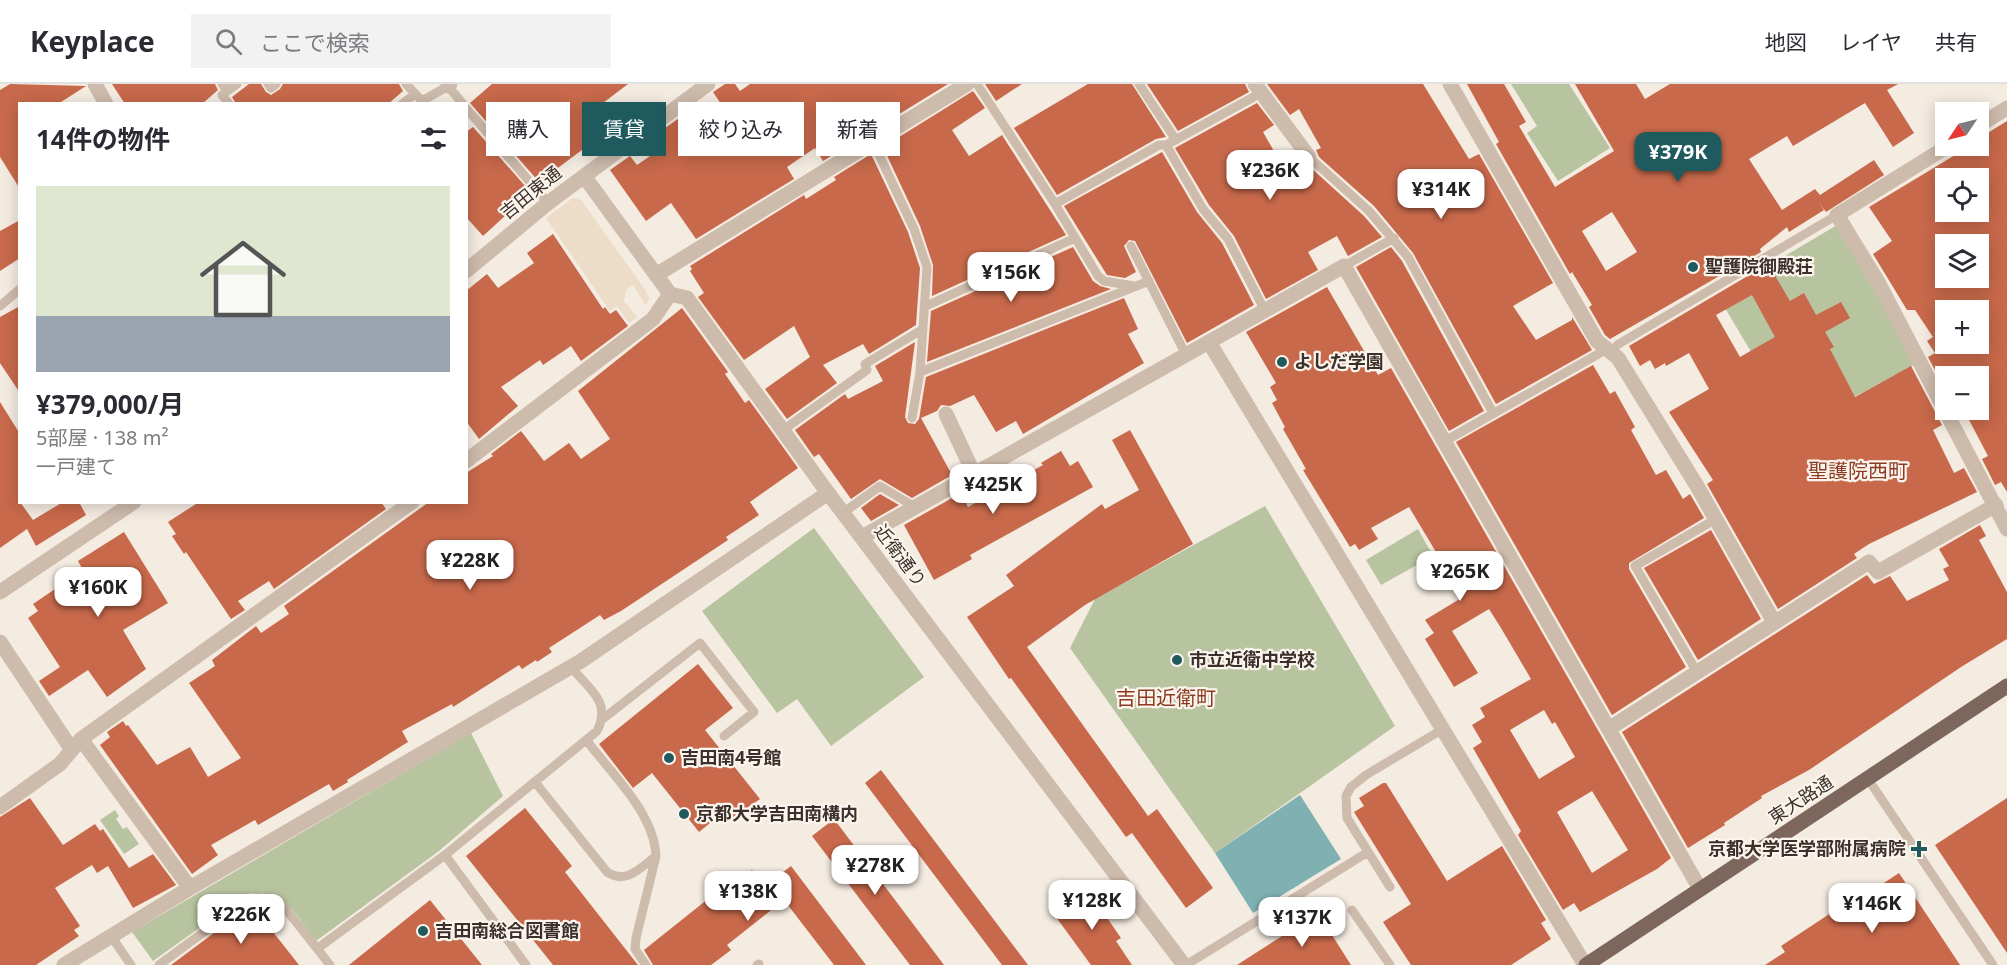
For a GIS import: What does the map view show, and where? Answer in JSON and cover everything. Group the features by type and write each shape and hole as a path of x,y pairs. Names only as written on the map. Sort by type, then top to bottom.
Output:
{"main road":[{"name":"東大路通","path":"1585,965 2007,687"}],"street":[{"path":"94,84 105,102"},
{"name":"吉田東通","path":"468,269 548,203 708,84"},
{"path":"900,125 967,84"},
{"path":"1450,84 1597,341 1618,357 1716,519 1774,622"},
{"path":"1258,88 1309,157"},
{"path":"1989,119 2007,108"},
{"path":"1935,154 1837,215 1878,282 2007,529"},
{"path":"656,275 850,156"},
{"name":"近衛通り","path":"584,176 670,294 687,298 828,493 1185,965"},
{"path":"862,537 1344,266 1700,889"},
{"path":"468,459 653,319 670,294"},
{"path":"1209,342 1585,965"},
{"path":"946,414 974,474"},
{"path":"64,965 190,888 571,667 828,493"},
{"path":"0,592 131,504"},
{"path":"0,807 60,764 76,744 409,504"},
{"path":"1610,728 1869,562 1878,572 1996,505"},
{"path":"0,642 76,744 190,888"}],"lane":[{"path":"228,102 222,94 224,88 237,84"},
{"path":"268,84 271,88 276,84"},
{"path":"406,84 422,101 449,85 462,102"},
{"path":"977,84 1055,204 1098,276 1104,281 1134,286"},
{"path":"1139,84 1176,140"},
{"path":"1055,204 1159,145 1166,145 1176,140 1258,88"},
{"path":"405,102 415,94"},
{"path":"468,110 548,203"},
{"path":"1166,145 1203,209 1228,239 1265,311"},
{"path":"879,156 925,255 927,267 920,372 912,418"},
{"path":"1309,157 1369,211 1408,257 1493,414"},
{"path":"1445,441 1837,215"},
{"path":"924,307 1075,238"},
{"path":"1344,266 1394,238"},
{"path":"1131,246 1186,355"},
{"path":"920,372 1149,281"},
{"path":"0,306 18,291"},
{"path":"783,430 867,370 865,364 923,329"},
{"path":"843,513 880,486 915,507"},
{"path":"1697,672 1635,566 1716,519"},
{"path":"318,948 445,855 587,741 597,731 604,718 700,643 754,712 724,736"},
{"path":"571,667 603,707 604,718"},
{"path":"1390,887 1347,818 1346,796 1351,787 1443,729"},
{"path":"587,741 634,802 653,832 656,856 635,949 646,965"},
{"path":"1868,779 1993,965"},
{"path":"535,782 607,872 617,878 625,878 656,856"},
{"path":"1185,965 1368,852"},
{"path":"445,855 526,965"},
{"path":"159,965 242,904 258,897 285,908 330,965"},
{"path":"1352,910 1390,965"},
{"path":"111,936 131,965"}],"green space":[{"path":"1511,84 1569,84 1610,148 1558,181 1527,133 1537,126"},
{"path":"1837,225 1916,364 1796,428 1718,296"},
{"path":"1265,506 1395,726 1215,853 1070,648 1095,599"},
{"path":"814,528 924,677 831,746 797,699 777,713 702,611"},
{"path":"1418,529 1433,556 1381,585 1366,560"},
{"path":"471,733 503,796 439,851 316,941 295,913 280,899 260,893 247,894 153,961 132,932"},
{"path":"115,810 119,816 116,819 123,829 127,827 139,844 124,854 100,820"}],"shaded area":[{"path":"573,198 581,200 646,291 649,298 646,306 633,285 626,290 624,301 637,317 629,323 617,306 610,311 546,218"}],"water":[{"path":"1300,795 1341,859 1253,913 1215,853"}],"building":[{"path":"10,84 86,86 61,102 18,102 18,186 0,157 0,90"},
{"path":"112,84 215,84 218,90 204,102 124,102"},
{"path":"249,84 261,84 271,95 283,84 399,84 403,91 390,102 235,102 232,97"},
{"path":"492,84 628,84 604,102 582,102 582,150 539,182 516,156 570,156 570,102 486,102 486,121 470,103"},
{"path":"725,84 735,84 740,91 750,84 948,84 900,114 900,102 816,102 816,150 815,148 804,155 804,102 720,102 713,92"},
{"path":"985,84 1022,84 996,101"},
{"path":"1088,84 1132,84 1166,137 1156,139 1057,195 1014,128"},
{"path":"1147,84 1245,84 1249,92 1178,131"},
{"path":"1267,84 1423,84 1469,159 1479,154 1553,283 1513,306 1536,340 1572,320 1572,317 1592,350 1496,404 1413,253 1374,206 1319,157 1316,150 1321,148 1299,109 1290,115"},
{"path":"1467,84 1504,84 1526,122 1519,126 1555,187 1614,151 1575,84 1636,84 1645,99 1670,84 1898,84 1887,90 1914,133 1893,147 1865,103 1793,146 1787,136 1749,159 1782,210 1815,189 1820,195 1874,160 1884,175 1826,212 1819,202 1824,210 1789,232 1787,227 1760,249 1761,252 1610,339 1605,335 1589,307 1592,305 1572,272 1570,274 1496,144 1499,142","holes":["1612,212 1637,252 1606,271 1582,231"]},
{"path":"973,91 985,108 952,130 969,156 1002,135 1066,235 932,296 933,265 920,226 887,156 900,156 900,136"},
{"path":"1257,103 1274,125 1263,132 1283,167 1298,159 1310,167 1364,216 1382,237 1348,256 1337,236 1308,252 1318,270 1266,299 1234,236 1209,205 1175,148"},
{"path":"678,119 678,156 803,156 787,167 794,179 696,239 671,203 646,221 610,170 630,156 637,165 650,156 666,156 666,127"},
{"path":"2007,121 2007,492 2001,482 1995,485 1982,459 1988,456 1969,420 1989,420 1989,366 1935,366 1935,370 1928,357 1935,353 1927,341 1933,337 1915,310 1907,310 1873,254 1892,241 1869,207 1953,156 1989,156 1989,132"},
{"path":"473,127 486,142 486,156 499,156 526,187 500,209 506,215 483,236 468,219 468,131"},
{"path":"1162,152 1197,212 1222,243 1254,305 1187,343 1135,241 1129,240 1124,246 1136,272 1125,278 1107,275 1064,206"},
{"path":"820,156 831,156 823,161"},
{"path":"868,156 872,156 908,232 920,268 916,325 869,354 863,344 823,365 837,383 787,419 765,389 810,357 794,326 744,360 698,297 704,293 690,271 692,269 690,266 804,195 806,199 836,180 834,177"},
{"path":"18,221 18,259 0,271 0,231"},
{"path":"553,234 603,309 605,307 610,314 616,310 628,326 581,361 571,346 543,365 540,360 501,387 518,406 479,439 468,424 468,289 487,274 498,288 534,263 527,253"},
{"path":"1073,247 1093,281 1111,289 927,362 931,311"},
{"path":"1391,247 1402,261 1484,411 1449,431 1356,267"},
{"path":"1768,264 1790,301 1804,293 1816,315 1841,302 1850,318 1825,332 1834,347 1830,349 1855,397 1911,366 1935,412 1935,420 1939,420 1942,425 1933,430 1954,473 1964,468 1977,492 1869,544 1854,554 1857,558 1778,609 1707,484 1713,480 1669,412 1709,389 1689,353 1666,366 1665,363 1655,369 1650,360 1640,366 1629,346","holes":["1752,295 1775,337 1740,357 1716,315"]},
{"path":"1327,287 1378,375 1391,368 1671,858 1657,869 1580,912 1574,903 1563,910 1518,835 1521,831 1473,748 1482,742 1472,725 1485,717 1480,708 1531,679 1489,609 1452,631 1478,673 1454,687 1425,639 1434,633 1425,620 1463,597 1409,507 1371,528 1378,539 1359,550 1355,544 1350,547 1303,470 1306,469 1283,429 1285,427 1272,403 1277,400 1270,387 1276,383 1246,332","holes":["1544,710 1552,724 1555,722 1575,757 1539,779 1510,730","1592,791 1628,850 1592,873 1557,812"]},
{"path":"1124,298 1138,329 1128,334 1144,363 1023,434 1016,421 996,432 974,395 950,406 941,405 937,411 921,418 952,475 912,498 880,479 851,499 819,454 814,457 795,430 845,394 848,399 883,381 875,366 915,342 905,417 908,423 915,424 919,419 926,377"},
{"path":"18,307 18,390 0,363 0,317"},
{"path":"682,308 728,372 725,374 745,403 749,400 798,468 750,502 759,515 726,537 728,540 621,611 604,620 600,615 549,648 552,652 537,662 536,660 522,669 519,665 453,707 452,704 402,731 408,742 333,791 329,784 258,825 255,820 211,845 218,855 192,874 100,745 110,737 107,732 123,721 157,765 190,747 208,777 241,758 189,683 215,666 212,660 256,626 261,633 289,614 284,606 426,504 468,504 468,472 493,456 491,454 521,431 544,461 569,443 581,459 610,439 578,391"},
{"path":"1593,365 1610,394 1615,391 1635,427 1631,430 1656,475 1666,470 1683,499 1690,494 1704,518 1629,563 1629,569 1686,667 1612,715 1456,442"},
{"path":"0,402 18,431 18,504 21,504 33,520 60,504 80,504 86,515 36,546 27,529 0,548"},
{"path":"1130,430 1193,544 1085,605 1027,647 1148,816 1157,809 1213,888 1186,908 1132,833 1126,837 1011,678 1009,679 967,617 1014,586 1006,575 1102,504 1105,509 1139,490 1112,440"},
{"path":"1061,451 1070,466 1078,461 1093,487 970,555 972,559 934,580 904,525 961,493 968,507 1043,465 1041,463"},
{"path":"880,494 899,505 871,521 861,508"},
{"path":"196,504 382,504 386,509 274,589 269,581 238,601 245,610 231,619 186,552 184,554 172,536 176,534 168,522"},
{"path":"1980,525 1986,536 1979,540 2007,592 2007,639 1961,667 1809,770 1761,796 1762,798 1724,823 1725,825 1688,848 1622,732 1867,575 1874,584 1890,576 1907,601 1949,580 1943,569 1949,566 1939,549"},
{"path":"1711,530 1761,619 1698,660 1644,568"},
{"path":"124,532 168,603 123,630 146,669 107,697 88,670 49,696 39,681 60,667 28,618 38,611 33,604 83,570 78,561"},
{"name":"吉田南4号館","path":"698,664 733,708 705,730 760,799 727,822 721,814 699,832 652,773 633,788 599,744"},
{"path":"881,770 1028,965 1002,965 865,783"},
{"path":"1386,783 1447,881 1502,846 1546,920 1541,923 1551,939 1511,965 1411,965 1383,922 1411,904 1354,812 1364,806 1359,798"},
{"path":"30,798 63,845 95,824 100,831 103,829 129,868 153,854 176,885 133,908 108,866 97,873 92,865 55,888 80,926 74,930 79,936 36,965 0,965 0,817"},
{"path":"2007,798 2007,953 1935,845"},
{"path":"525,808 572,866 565,872 638,965 553,965 466,856"},
{"path":"834,819 944,965 910,965 812,836"},
{"path":"791,866 866,965 834,965 784,900 727,945 731,950 711,965 653,965 644,950 728,883 731,886 752,870 765,886"},
{"path":"1899,873 1960,965 1765,965 1785,952 1781,946 1849,901 1852,904"},
{"path":"1080,892 1084,897 1090,893 1121,938 1116,941 1132,965 1091,965 1056,917 1059,915 1056,910"},
{"name":"吉田南総合図書館","path":"430,900 482,965 349,965"},
{"path":"242,912 252,924 268,912 280,926 273,932 299,965 171,965"},
{"path":"1318,913 1351,965 1237,965"}],"place":[{"name":"聖護院御殿荘","path":"1693,267"},
{"name":"よしだ学園","path":"1282,362"},
{"name":"市立近衛中学校","path":"1177,660"},
{"name":"吉田南4号館","path":"669,758"},
{"name":"京都大学吉田南構内","path":"684,814"},
{"name":"京都大学医学部附属病院","path":"1919,849"},
{"name":"吉田南総合図書館","path":"423,931"}],"district":[{"name":"聖護院西町","path":"1858,471"},
{"name":"吉田近衛町","path":"1166,698"}]}
